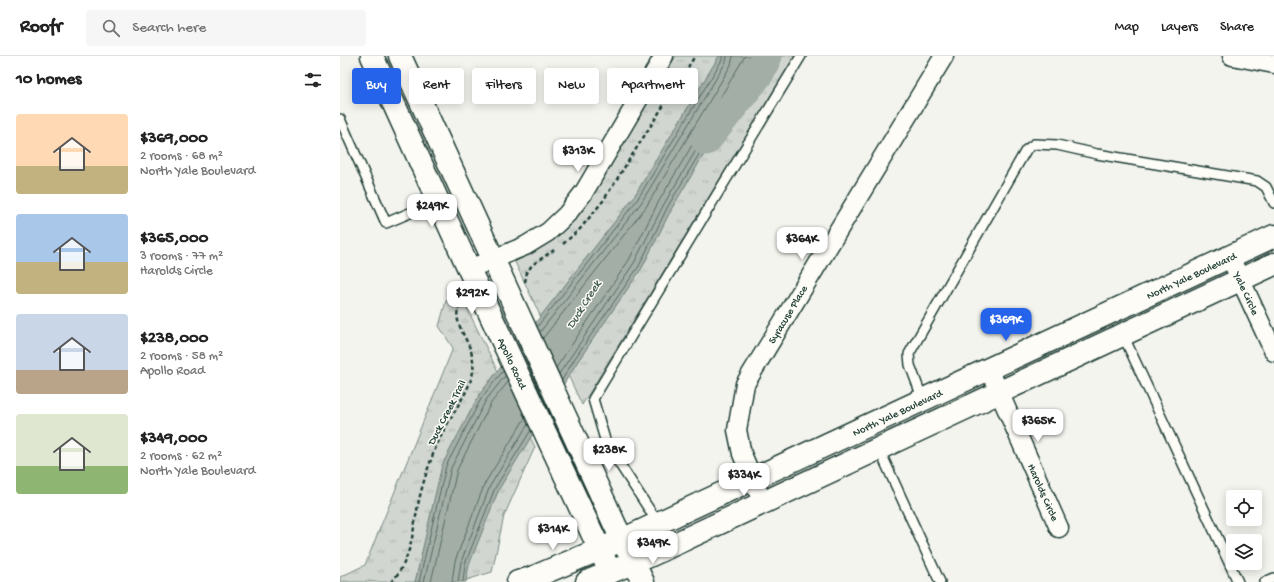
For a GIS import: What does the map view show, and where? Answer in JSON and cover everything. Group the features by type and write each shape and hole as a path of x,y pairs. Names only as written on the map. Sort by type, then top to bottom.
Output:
{"street":[{"name":"Apollo Road","path":"372,56 469,269 613,577"},
{"path":"400,56 642,582"},
{"path":"469,269 525,246 548,232 567,214 584,192 664,56"},
{"name":"Syracuse Place","path":"763,502 742,454 737,430 745,384 944,56"},
{"path":"1232,56 1274,64"},
{"name":"North Yale Boulevard","path":"518,582 600,550 658,524 1274,236"},
{"name":"Yale Circle","path":"1230,257 1274,352"},
{"path":"588,582 613,577 634,562 1274,264"},
{"name":"Harolds Circle","path":"989,369 1060,528"}],"lane":[{"path":"658,524 606,443 593,399 801,56"},
{"path":"340,119 386,223 438,201"},
{"path":"923,400 910,365 909,354 1026,150 1034,144 1057,145 1097,154 1257,181 1266,187 1274,203"},
{"path":"1123,335 1238,582"},
{"path":"879,448 940,582"},
{"path":"1265,582 1274,578"}],"path":[{"name":"Duck Creek Trail","path":"391,582 396,577 403,565 412,540 419,500 431,459 442,434 468,390 471,380 473,370 472,359 470,350 458,322 457,313 460,305 466,302"}],"green space":[{"path":"676,56 795,56 582,405 515,262 553,239 570,225 646,104 698,104 698,68 668,68"},
{"path":"460,294 535,447 504,516 492,572 460,582 340,582 340,577 365,565 453,348 439,326 446,301"}],"water":[{"path":"719,56 763,56 672,208 642,268 578,361 499,489 469,565 466,582 415,582 442,465 479,395 633,198 690,104 698,104 698,91"}],"waterway":[{"name":"Duck Creek","path":"706,140 759,73 767,56"}]}
